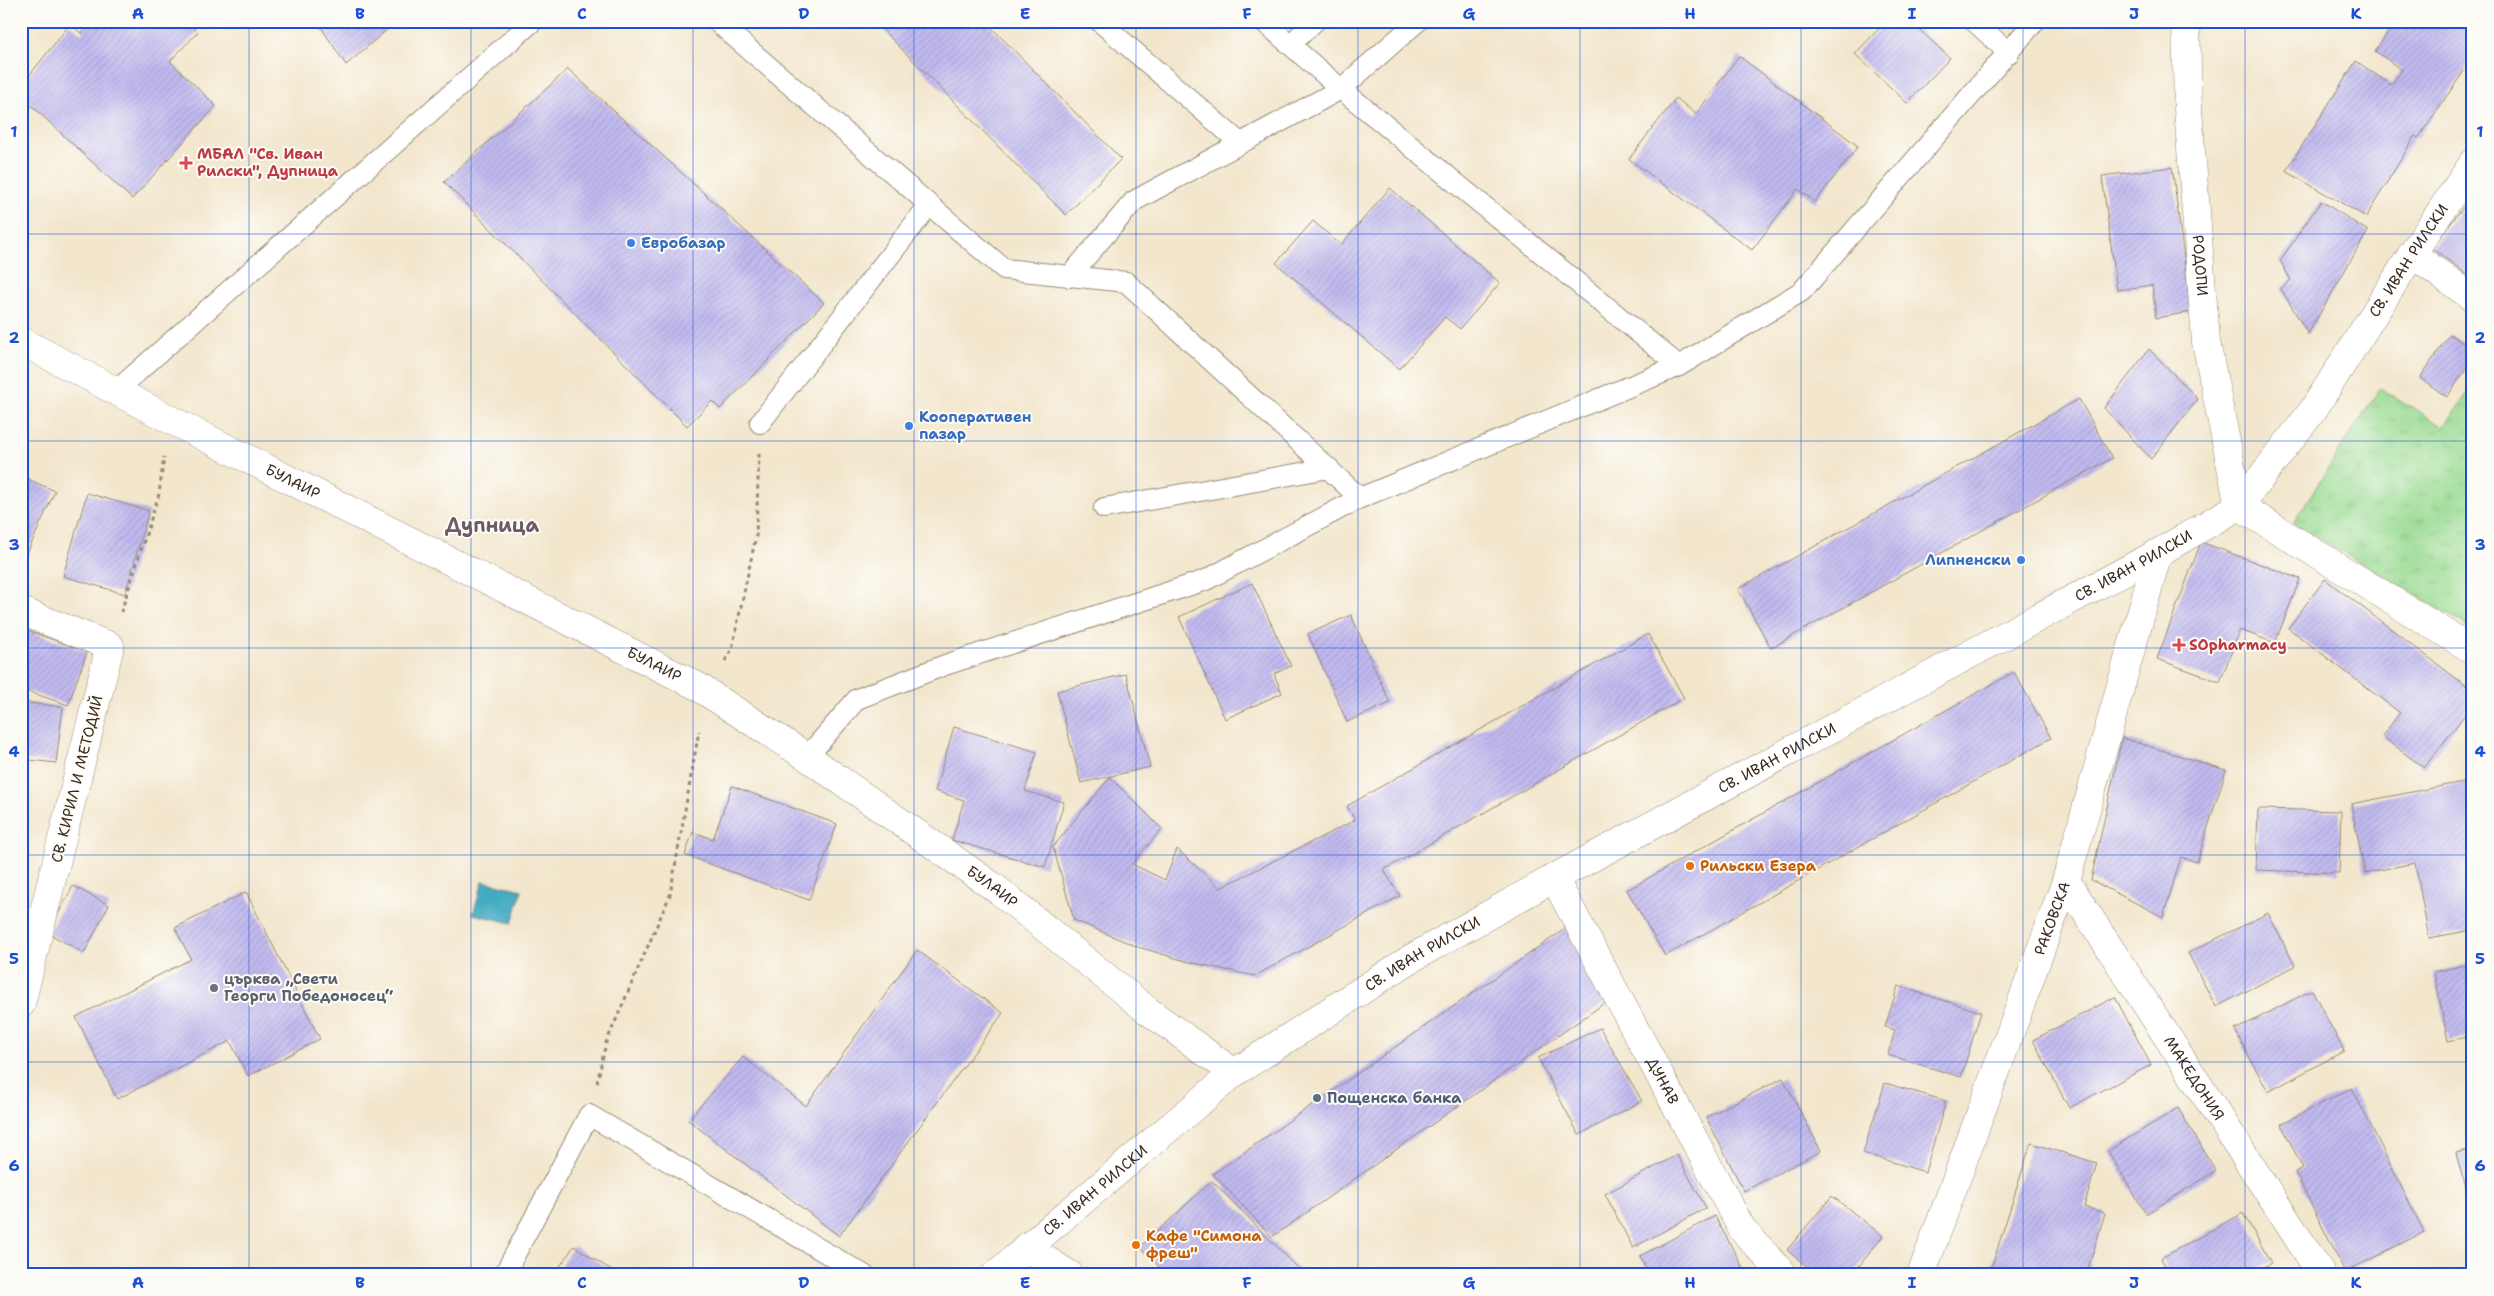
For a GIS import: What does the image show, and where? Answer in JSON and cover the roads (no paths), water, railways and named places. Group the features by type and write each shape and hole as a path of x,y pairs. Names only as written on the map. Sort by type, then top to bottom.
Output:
{"street":[{"name":"РОДОПИ","path":"2186,21 2188,108 2206,342 2239,506"},
{"name":"СВ. ИВАН РИЛСКИ","path":"995,1275 1234,1073 1412,958 1554,878 2158,553 2239,506 2313,410 2412,254 2473,164"},
{"path":"2412,254 2473,298"},
{"name":"БУЛАИР","path":"21,341 118,390 169,419 706,692 807,757 998,890 1147,1010 1234,1073"},
{"path":"2239,506 2473,650"},
{"name":"РАКОВСКА","path":"1921,1275 2066,881 2158,553"},
{"name":"СВ. КИРИЛ И МЕТОДИЙ","path":"21,611 110,646 21,1004"},
{"name":"ДУНАВ","path":"1554,878 1742,1229 1784,1275"},
{"name":"МАКЕДОНИЯ","path":"2066,881 2322,1275"},
{"path":"1026,1247 1070,1275"}],"lane":[{"path":"118,390 533,21"},
{"path":"716,21 1004,269 1126,282 1360,498"},
{"path":"1099,21 1239,142"},
{"path":"1263,21 1341,89 1679,366"},
{"path":"1290,45 1314,21"},
{"path":"1069,277 1134,201 1239,142 1341,89 1418,21"},
{"path":"1974,21 2009,54"},
{"path":"807,757 857,699 945,665 1206,580 1360,498 1679,366 1802,291 2009,54 2035,21"},
{"path":"760,423 929,205"},
{"path":"1104,508 1329,468"},
{"path":"504,1275 589,1115 864,1275"}],"water":[{"path":"483,881 522,890 512,923 473,914"}],"place":[{"name":"МБАЛ \"Св. Иван Рилски\", Дупница","path":"186,163"},
{"name":"Евробазар","path":"631,243"},
{"name":"Кооперативен пазар","path":"909,426"},
{"name":"Липненски","path":"2021,560"},
{"name":"SOpharmacy","path":"2179,645"},
{"name":"Рильски Езера","path":"1690,866"},
{"name":"църква „Свети Георги Победоносец“","path":"214,988"},
{"name":"Пощенска банка","path":"1317,1098"},
{"name":"Кафе \"Симона фреш\"","path":"1136,1245"}],"district":[{"name":"Дупница","path":"492,525"}]}
